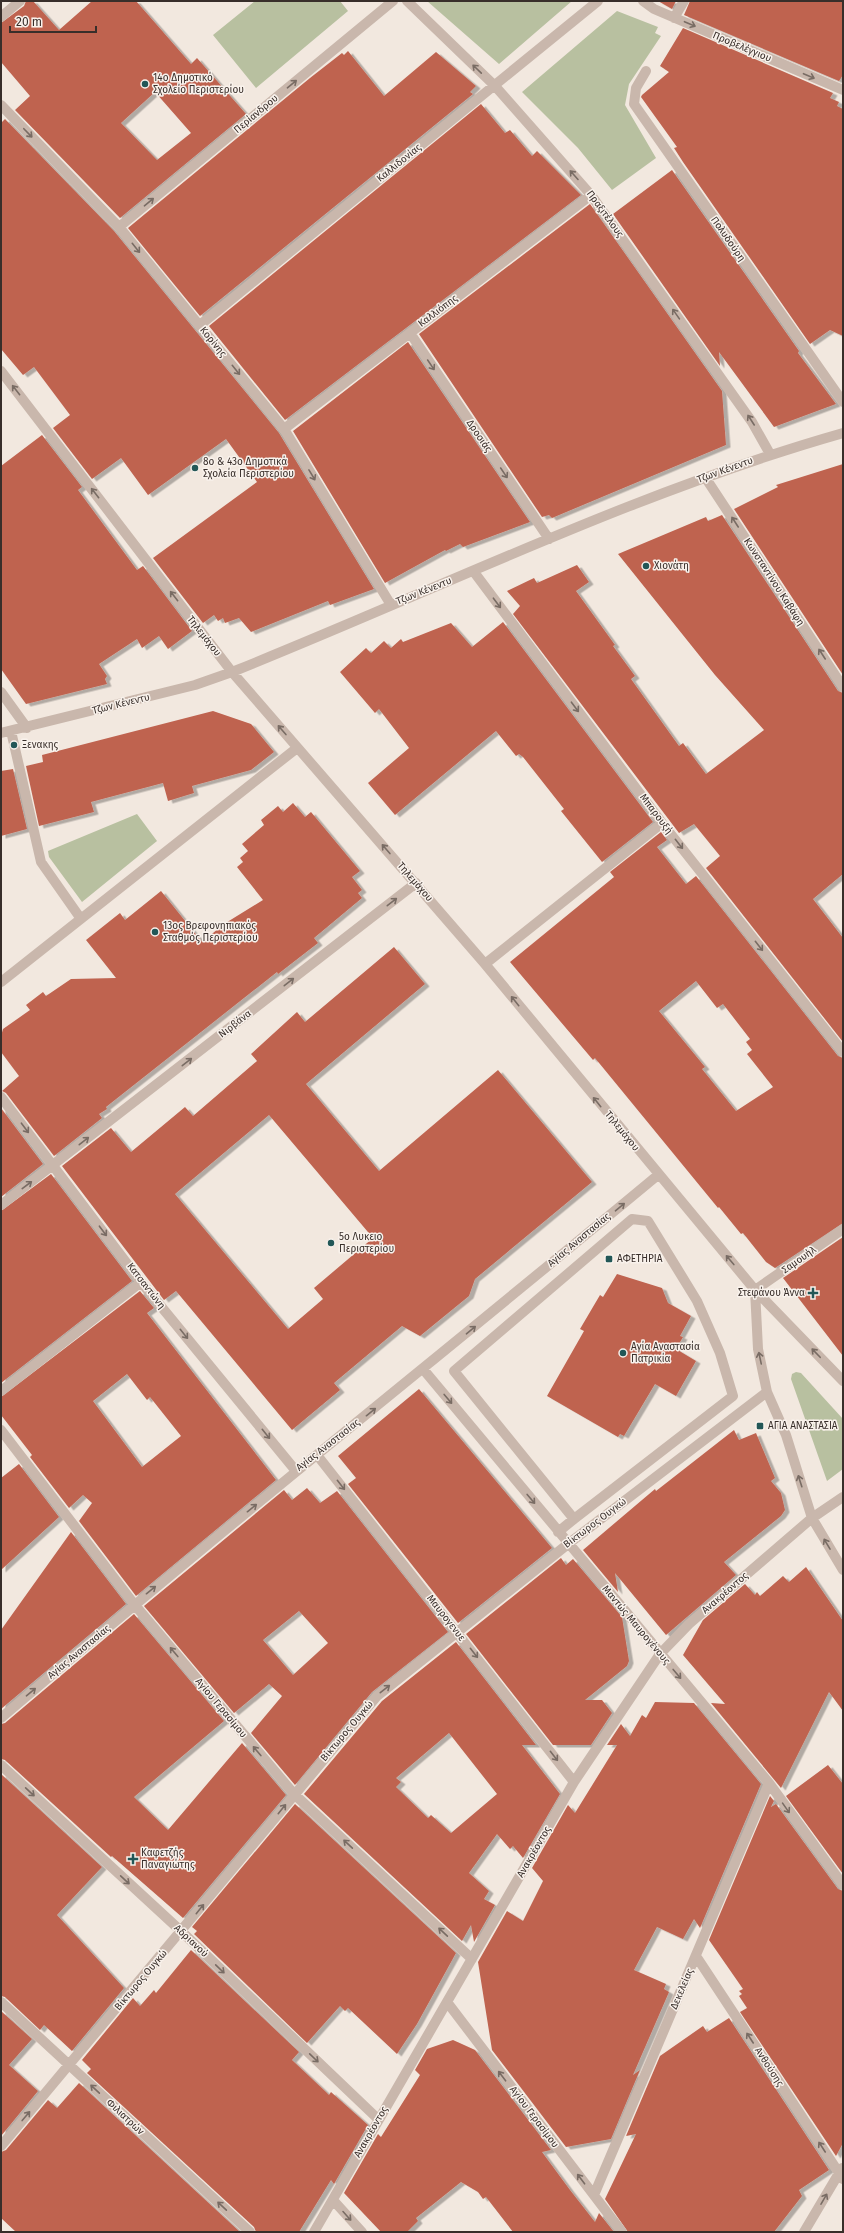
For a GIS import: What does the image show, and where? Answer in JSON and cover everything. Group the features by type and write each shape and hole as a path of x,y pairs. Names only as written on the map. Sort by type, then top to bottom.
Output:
{"street":[{"path":"1,17 20,1"},
{"name":"Περίανδρου","path":"119,227 393,1"},
{"name":"Πραξιτέλους","path":"407,1 495,86 592,194 752,422 770,454"},
{"name":"Καλλιδονίας","path":"200,325 598,1"},
{"name":"Προβελέγγιου","path":"643,1 654,9 674,18 843,90"},
{"path":"674,18 684,1"},
{"name":"Πολυδούρη","path":"646,71 636,88 634,104 843,402"},
{"name":"Κορίνης","path":"1,105 119,227 284,429 391,605"},
{"name":"Καλλιόπης","path":"284,429 592,194"},
{"name":"Δροσιάς","path":"410,333 549,539"},
{"name":"Τηλεμάχου","path":"1,371 232,672 485,964 658,1175 755,1290 843,1381"},
{"name":"Τζων Κένεντυ","path":"6,732 195,685 232,672 474,572 549,539 705,477 770,454 843,433"},
{"name":"Κωνσταντίνου Καβάφη","path":"705,477 843,687"},
{"name":"Μπαρουξή","path":"474,572 662,823 843,1052"},
{"path":"1,692 27,728"},
{"path":"6,732 40,862 81,919"},
{"path":"1,982 297,748"},
{"path":"485,964 662,823"},
{"name":"Νιρβάνα","path":"1,1205 416,883"},
{"name":"Κατσαντώνη","path":"1,1097 142,1282 296,1471"},
{"name":"Αγίας Αναστασίας","path":"1,1718 134,1604 296,1471 424,1369 658,1175"},
{"path":"558,1532 732,1396 720,1353 697,1301 648,1221 632,1219 454,1371 574,1519"},
{"name":"Σαμουήλ","path":"755,1290 843,1229"},
{"path":"1,1390 142,1282"},
{"path":"755,1290 758,1348 767,1392 786,1435 812,1518 843,1570"},
{"name":"Μαντώς Μαυρογένους","path":"424,1369 768,1783 843,1885"},
{"name":"Βίκτωρος Ουγκώ","path":"1,2146 182,1932 294,1794 377,1696 568,1544 767,1392"},
{"name":"Αγίου Γερασίμου","path":"1,1430 134,1604 294,1794 472,1959"},
{"name":"Μαυρογενυε","path":"317,1455 574,1782"},
{"name":"Ανακρέοντος","path":"314,2232 574,1782 660,1654 689,1624 812,1518 843,1497"},
{"name":"Αδριανού","path":"1,1765 182,1932 378,2119"},
{"name":"Δεκελείας","path":"594,2195 768,1783"},
{"name":"Ανθούσης","path":"696,1956 842,2173"},
{"name":"Φιλιατρών","path":"1,2002 250,2232"},
{"name":"Αγίου Γερασίμου","path":"446,2002 622,2232"},
{"path":"804,2232 842,2173"},
{"path":"333,2200 362,2232"}],"green space":[{"path":"255,1 340,1 348,11 256,88 213,35"},
{"path":"427,1 572,1 499,64"},
{"path":"617,11 658,27 655,33 661,36 629,84 625,105 656,158 612,190 578,148 522,92"},
{"path":"137,814 157,841 82,902 49,857 48,851"},
{"path":"796,1372 801,1373 843,1419 843,1469 827,1481 791,1379 792,1374"}],"building":[{"path":"26,1 33,1 59,30 92,1 136,1 191,64 197,58 246,114 120,218 15,110 30,96 1,62 1,23 24,6","holes":["155,92 191,133 157,160 121,123"]},
{"path":"658,1 676,1 672,9"},
{"path":"690,1 843,1 843,75 839,81 684,15"},
{"path":"683,28 833,93 830,98 839,102 837,106 843,109 843,336 830,330 810,344 683,162 674,148 677,147 641,97 669,72 660,66"},
{"path":"348,51 384,96 436,52 476,86 470,92 473,94 200,316 128,228 310,78 342,53 344,55"},
{"path":"481,104 505,133 510,130 532,156 537,151 581,195 285,420 209,326"},
{"path":"5,119 114,231 279,433 374,589 330,605 328,601 251,632 239,618 225,623 223,618 218,621 214,615 203,623 153,558 257,482 226,439 148,495 121,458 92,479 53,428 70,415 34,367 23,375 1,349 1,123"},
{"path":"672,170 799,351 798,353 836,404 774,427 719,352 720,366 613,214"},
{"path":"590,204 722,391 726,445 552,518 549,515 542,517 419,334"},
{"path":"408,342 530,522 463,547 460,544 446,551 445,550 385,583 293,431"},
{"path":"42,435 82,487 78,490 137,570 143,566 192,631 168,649 159,636 142,648 137,639 99,664 107,676 105,679 107,684 26,704 1,669 1,466"},
{"path":"843,464 843,675 734,509 778,487 776,485"},
{"path":"722,515 838,691 843,693 843,874 813,899 843,938 843,1042 706,868 720,856 694,824 679,833 513,614 520,606 507,591 534,578 537,583 577,565 589,582 576,591 615,645 613,646 635,676 631,679 679,746 683,743 706,774 764,730 715,675 618,554 706,517 708,521"},
{"path":"503,622 653,822 602,862 561,811 564,809 523,757 519,754 516,756 496,731 395,815 368,783 409,748 379,709 375,713 340,672 366,648 371,653 384,641 391,648 401,639 403,642 451,623 472,647"},
{"path":"213,711 251,724 274,752 251,770 192,786 194,793 168,801 163,783 91,802 94,812 39,826 26,766 43,762 42,755"},
{"path":"13,769 27,829 1,836 1,771"},
{"path":"293,803 305,817 311,812 360,871 352,877 362,890 358,893 362,898 314,938 318,943 278,974 277,972 106,1107 107,1109 99,1114 102,1118 54,1156 6,1093 2,1091 19,1076 1,1052 1,1036 3,1029 30,1010 26,1005 43,992 46,996 71,979 116,978 86,940 120,913 125,920 161,891 202,942 224,924 263,900 237,867 243,862 240,858 248,851 242,844 264,825 261,820 278,806 283,812"},
{"path":"661,832 667,840 657,847 686,884 696,876 838,1056 843,1058 843,1223 775,1268 766,1262 743,1233 741,1234 719,1207 718,1208 595,1058 593,1060 510,962 614,877 610,872","holes":["696,981 717,1008 723,1004 750,1039 746,1042 752,1050 747,1054 773,1087 736,1111 702,1069 705,1067 659,1011"]},
{"name":"5ο Λυκειο Περιστερίου","path":"394,947 425,984 306,1084 379,1171 498,1070 592,1182 475,1279 469,1296 420,1336 402,1326 334,1383 340,1390 292,1430 176,1291 164,1300 62,1166 111,1128 131,1152 185,1107 193,1116 257,1061 251,1054 297,1012 305,1022","holes":["269,1115 373,1238 314,1288 323,1299 288,1329 175,1194"]},
{"path":"1,1108 43,1164 1,1197"},
{"path":"51,1174 132,1281 1,1383 1,1211"},
{"path":"843,1237 843,1356 783,1278"},
{"name":"Αγία Αναστασία Πατρικία","path":"617,1274 662,1288 668,1303 691,1316 680,1336 683,1337 676,1349 696,1361 676,1396 655,1384 624,1436 620,1434 618,1437 547,1396 584,1331 580,1329 600,1295 603,1297"},
{"path":"140,1291 154,1308 147,1313 276,1480 136,1596 79,1521 92,1503 83,1495 69,1508 30,1457 32,1455 1,1415 1,1397","holes":["127,1374 147,1400 150,1397 181,1436 142,1467 93,1401"]},
{"path":"419,1389 552,1548 458,1623 348,1484 356,1478 338,1456"},
{"path":"734,1430 739,1440 756,1433 775,1478 771,1481 781,1493 785,1510 781,1516 724,1562 736,1575 666,1635 615,1573 618,1592 583,1550 655,1489 656,1491"},
{"path":"19,1464 59,1517 1,1570 1,1478"},
{"path":"307,1488 320,1503 337,1491 448,1632 372,1692 295,1785 251,1733 282,1696 269,1684 234,1713 144,1606 284,1490 292,1500","holes":["299,1611 328,1643 293,1675 263,1640"]},
{"path":"71,1532 126,1604 1,1709 1,1630"},
{"path":"561,1558 566,1565 573,1559 622,1617 629,1661 627,1666 585,1700 602,1700 612,1713 591,1745 553,1745 466,1634"},
{"path":"806,1567 843,1621 843,1711 829,1692 781,1788 711,1703 725,1704 683,1655 703,1620 745,1584 755,1595 757,1592 760,1596 783,1576 789,1582"},
{"path":"134,1614 224,1721 134,1797 168,1830 242,1743 286,1795 183,1918 112,1856 111,1857 5,1760 1,1759 1,1724 5,1723"},
{"path":"456,1642 536,1745 522,1745 560,1794 523,1858 513,1846 510,1849 497,1834 469,1873 489,1891 484,1899 495,1905 474,1942 471,1925 462,1941 304,1794 382,1701","holes":["449,1733 497,1794 451,1833 431,1815 428,1818 396,1787 401,1782 396,1778"]},
{"path":"655,1702 694,1703 761,1784 700,1928 694,1919 683,1939 657,1927 634,1970 666,1984 664,1989 669,1992 633,2075 640,2070 611,2139 566,2147 492,2050 478,1962 507,1911 523,1921 543,1881 532,1868 568,1805 575,1813 617,1745 607,1745 621,1724 630,1736 642,1715 646,1718"},
{"path":"828,1765 843,1784 843,1874 786,1796"},
{"path":"1,1774 102,1867 57,1915 124,1988 72,2051 44,2025 40,2030 5,1997 1,1996"},
{"path":"770,1796 774,1801 771,1807 776,1804 838,1889 843,1891 843,2143 836,2156 740,2012 747,2008 739,1996 742,1994 739,1991 743,1989 709,1940"},
{"path":"295,1804 456,1953 417,2024 397,2054 348,2008 345,2011 340,2006 307,2043 194,1934 197,1931 192,1927"},
{"path":"191,1950 299,2052 292,2060 329,2095 331,2092 368,2125 334,2184 331,2180 299,2232 256,2232 254,2227 87,2073 91,2069 82,2060 133,1998 140,2006 154,1990 156,1993"},
{"path":"1,2011 32,2039 9,2065 38,2091 1,2136"},
{"path":"729,2018 829,2170 799,2190 802,2196 774,2232 628,2232 605,2199 636,2134 626,2136 660,2056 703,2026 707,2032"},
{"path":"453,2040 475,2050 551,2150 542,2152 570,2190 595,2222 599,2213 614,2232 513,2232 486,2197 483,2199 478,2192 461,2182 416,2218 418,2221 407,2232 381,2232 344,2193 378,2134 381,2137 420,2075 415,2070 427,2049"},
{"path":"79,2083 240,2232 16,2232 1,2218 1,2152 6,2150 48,2100 57,2108"}],"place":[{"name":"14ο Δημοτικό Σχολείο Περιστερίου","path":"145,84"},
{"name":"8ο & 43ο Δημοτικά Σχολεία Περιστερίου","path":"195,468"},
{"name":"Χιονάτη","path":"646,566"},
{"name":"Ξενακης","path":"14,745"},
{"name":"13ος Βρεφονηπιακός Σταθμός Περιστερίου","path":"155,932"},
{"name":"5ο Λυκειο Περιστερίου","path":"331,1243"},
{"name":"ΑΦΕΤΗΡΙΑ","path":"609,1259"},
{"name":"Στεφάνου Άννα","path":"813,1293"},
{"name":"Αγία Αναστασία Πατρικία","path":"623,1353"},
{"name":"ΑΓΙΑ ΑΝΑΣΤΑΣΙΑ","path":"760,1426"},
{"name":"Καφετζής Παναγιώτης","path":"133,1859"}]}
